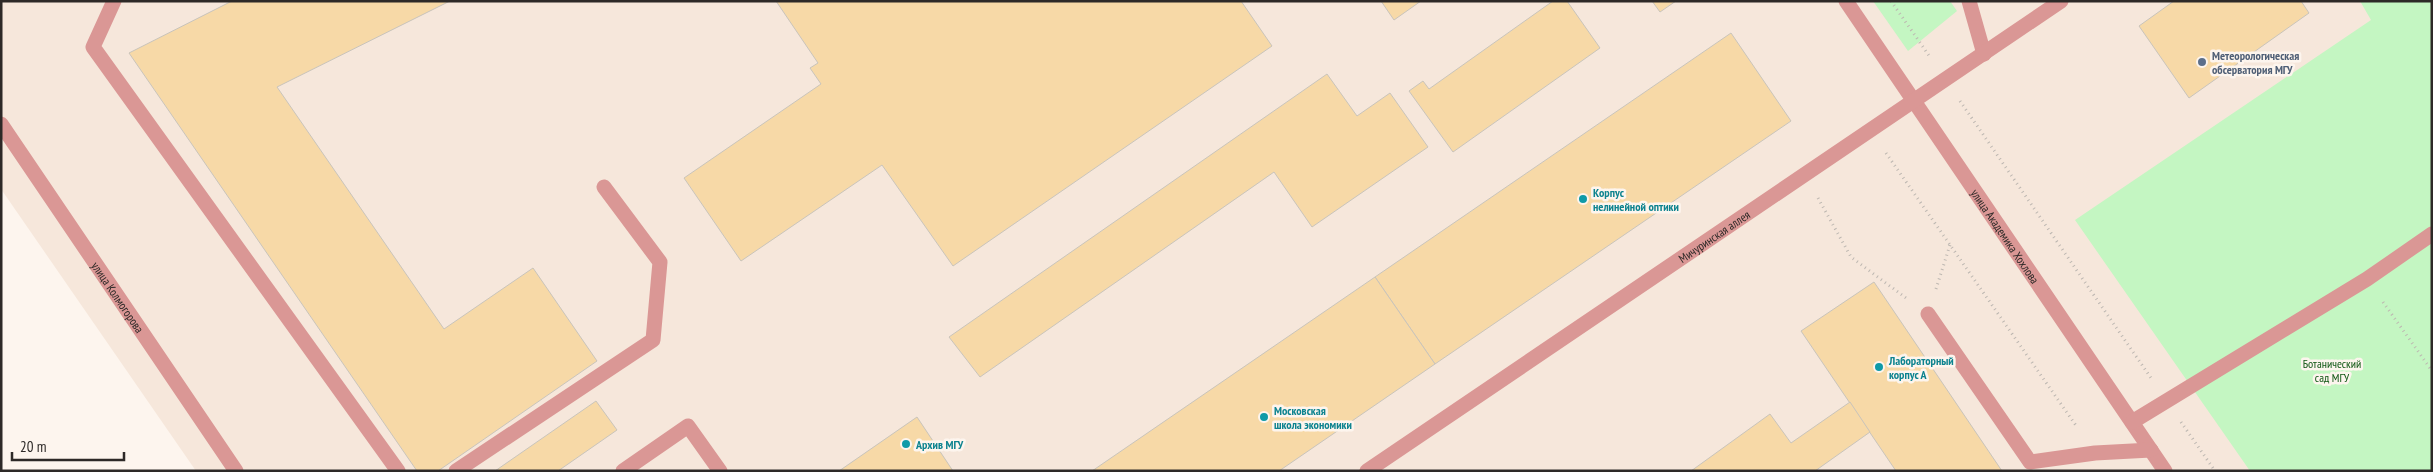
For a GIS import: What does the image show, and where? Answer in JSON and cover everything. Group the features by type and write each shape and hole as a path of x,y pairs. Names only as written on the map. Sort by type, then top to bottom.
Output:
{"street":[{"path":"114,1 92,47 398,471"},
{"name":"улица Академика Хохлова","path":"1846,1 2165,471"},
{"path":"1969,1 1984,54"},
{"name":"Мичуринская аллея","path":"1367,471 2061,1"},
{"name":"улица Колмогорова","path":"1,124 236,471"},
{"path":"456,471 653,340 660,262 604,187"},
{"path":"2132,422 2367,278 2432,234"},
{"path":"1928,314 2030,462 2095,453 2151,450"},
{"path":"624,471 688,426 720,471"}],"path":[{"path":"1891,1 2215,471"},
{"path":"1870,130 2095,453"},
{"path":"1804,175 1851,257 1928,314 1950,244"},
{"path":"2367,278 2432,371"}],"shaded area":[{"path":"1,1 2432,1 2432,471 196,471 1,189"}],"green space":[{"path":"1873,1 1950,1 1957,11 1908,51"},
{"name":"Ботанический сад МГУ","path":"2360,1 2432,1 2432,471 2250,471 2075,220 2371,20"}],"building":[{"path":"232,1 450,1 277,87 444,329 533,268 597,361 438,471 417,471 129,53"},
{"path":"776,1 1241,1 1272,46 953,266 882,165 741,261 684,178 821,84 810,68 818,63"},
{"path":"1381,1 1421,1 1394,20"},
{"path":"1553,1 1567,1 1600,48 1453,152 1409,91 1423,81 1429,89"},
{"path":"1652,1 1676,1 1660,12"},
{"name":"Метеорологическая обсерватория МГУ","path":"2174,1 2301,1 2309,13 2189,98 2139,26"},
{"name":"Корпус нелинейной оптики","path":"1731,33 1791,121 1435,364 1375,277"},
{"path":"1327,74 1357,116 1390,93 1428,147 1312,227 1274,172 980,377 949,337"},
{"name":"Московская школа экономики","path":"1375,277 1435,364 1279,471 1092,471"},
{"name":"Лабораторный корпус А","path":"1874,282 2002,471 1896,471 1801,331"},
{"path":"596,401 617,430 558,471 495,471"},
{"path":"1850,402 1870,432 1815,471 1691,471 1770,414 1791,443"},
{"name":"Архив МГУ","path":"917,417 953,471 839,471"}],"place":[{"name":"Метеорологическая обсерватория МГУ","path":"2202,62"},
{"name":"Корпус нелинейной оптики","path":"1583,199"},
{"name":"Лабораторный корпус А","path":"1879,367"},
{"name":"Московская школа экономики","path":"1264,417"},
{"name":"Архив МГУ","path":"906,444"}]}
